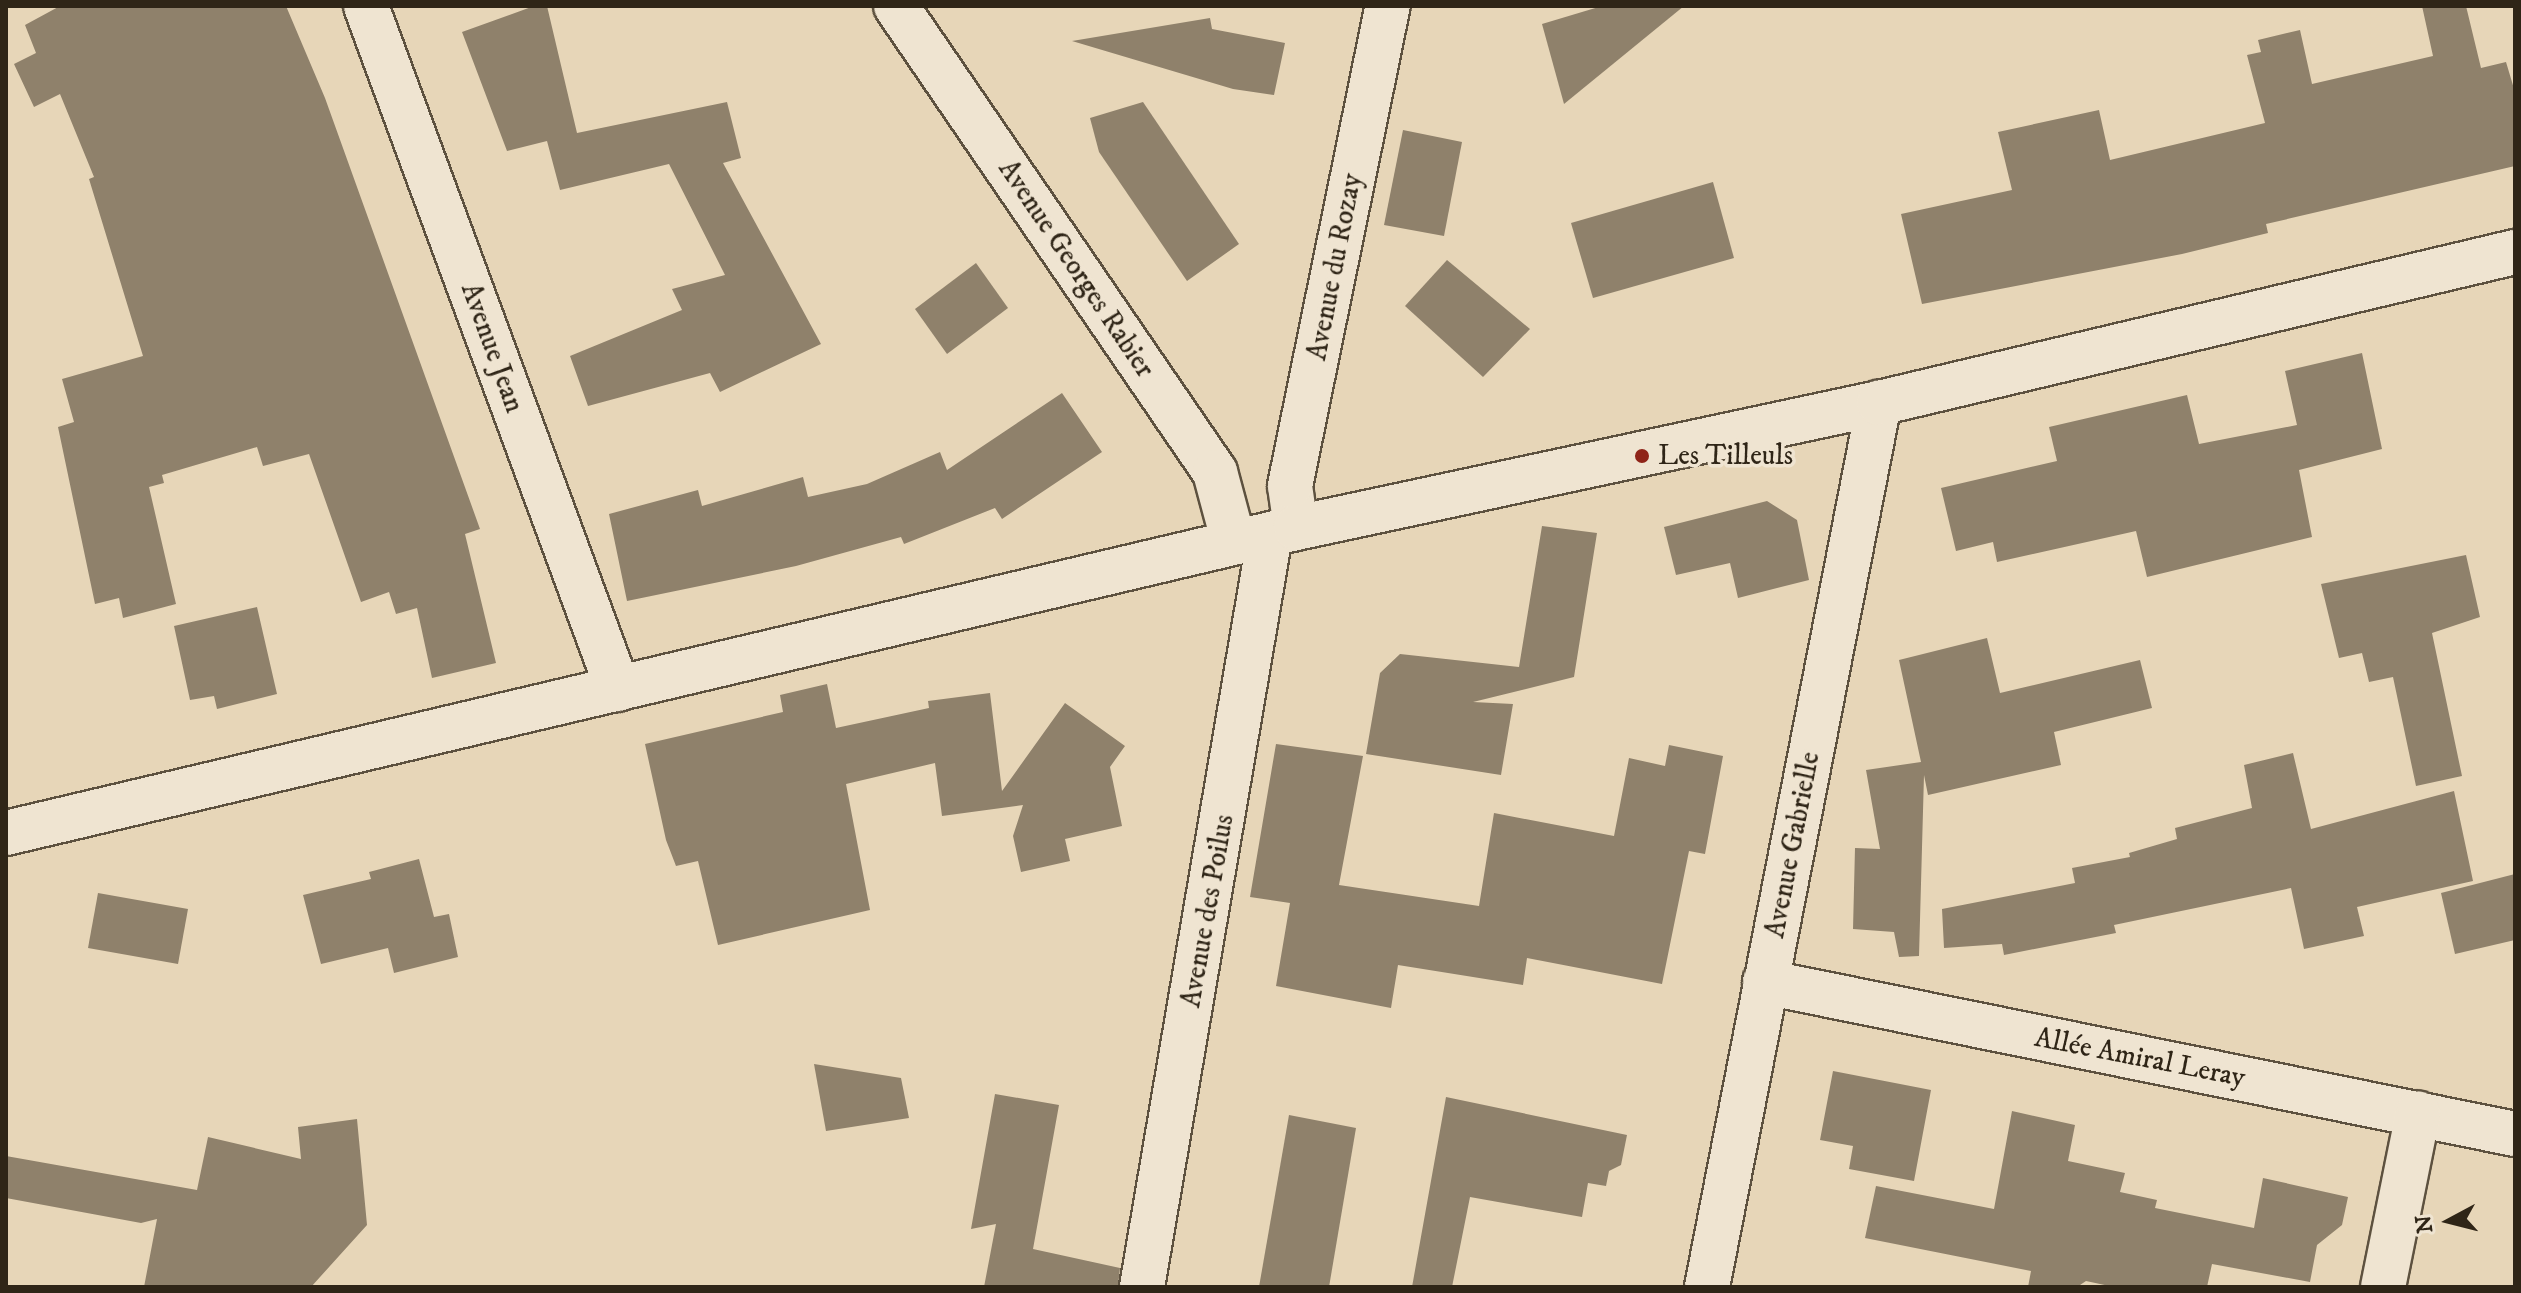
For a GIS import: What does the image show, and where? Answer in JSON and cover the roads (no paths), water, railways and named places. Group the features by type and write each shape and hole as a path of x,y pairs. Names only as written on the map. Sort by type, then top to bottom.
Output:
{"street":[{"name":"Avenue Jean","path":"366,6 618,689"},
{"name":"Avenue Georges Rabier","path":"896,6 1215,472 1267,536"},
{"name":"Avenue du Rozay","path":"1267,536 1290,486 1388,6"},
{"path":"6,833 1267,536 1879,403 2515,252"},
{"name":"Avenue Gabrielle","path":"1707,1287 1879,403"},
{"name":"Avenue des Poilus","path":"1142,1287 1267,536"},
{"name":"Allée Amiral Leray","path":"1765,982 2515,1134"},
{"path":"2383,1287 2418,1114"}],"place":[{"name":"Les Tilleuls","path":"1642,456"}]}
